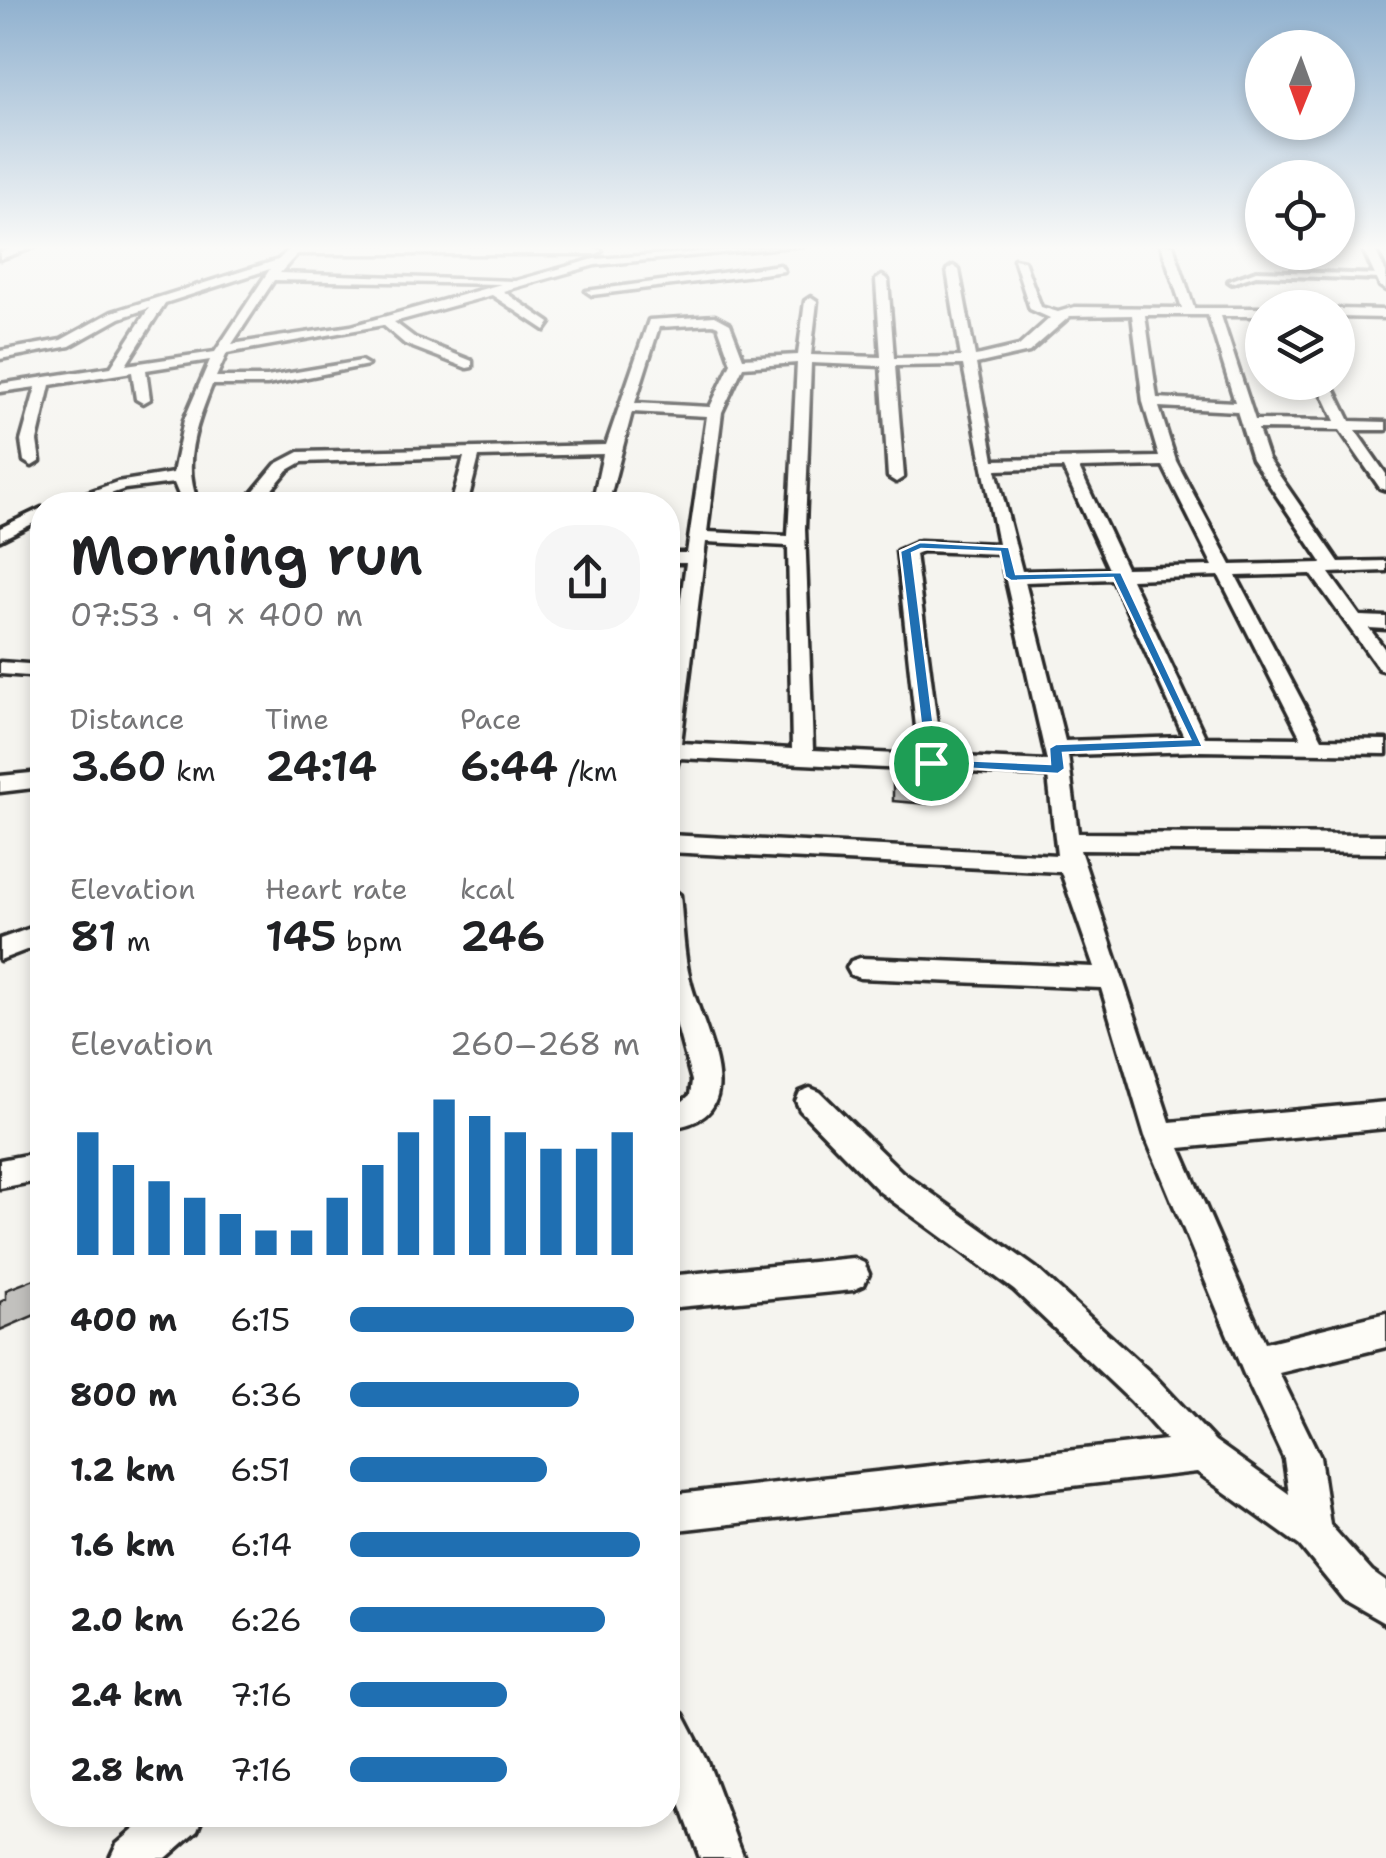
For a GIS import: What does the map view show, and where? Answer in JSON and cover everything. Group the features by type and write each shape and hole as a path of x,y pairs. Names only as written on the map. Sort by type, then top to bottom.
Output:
{"street":[{"path":"65,343 86,332"},
{"path":"114,373 143,332"},
{"path":"186,492 181,477 190,420 234,332"},
{"path":"208,382 267,380 362,332"},
{"path":"399,332 467,364"},
{"path":"603,492 612,450 651,332"},
{"path":"680,640 716,412 738,363 727,332"},
{"path":"803,757 796,541 806,332"},
{"path":"886,332 896,477"},
{"path":"962,332 1011,577 1057,759 1068,852 1160,1136 1256,1362 1302,1457 1313,1533"},
{"path":"738,363 966,359 1018,353 1044,332"},
{"path":"1141,332 1150,402 1168,461 1222,572 1316,745"},
{"path":"1220,332 1260,460 1354,621 1386,665"},
{"path":"120,339 139,338"},
{"path":"0,355 102,340"},
{"path":"0,388 139,370 220,353 312,355 361,365"},
{"path":"139,370 142,399"},
{"path":"32,462 29,440 44,382"},
{"path":"1333,400 1345,426 1386,485"},
{"path":"1150,402 1243,407"},
{"path":"629,407 716,412"},
{"path":"1248,424 1386,426"},
{"path":"261,492 282,467 299,457 612,450"},
{"path":"462,492 473,452"},
{"path":"987,464 1168,461"},
{"path":"1068,462 1198,744"},
{"path":"103,492 181,477"},
{"path":"0,535 30,519"},
{"path":"698,537 796,541"},
{"path":"931,763 906,551 920,546 1005,549"},
{"path":"680,558 694,558"},
{"path":"1011,577 1386,566"},
{"path":"1354,621 1386,623"},
{"path":"0,668 30,671"},
{"path":"680,751 931,763 1057,759 1198,744 1386,747"},
{"path":"0,784 30,778"},
{"path":"680,844 1068,852 1386,844"},
{"path":"0,950 30,939"},
{"path":"860,968 1111,978"},
{"path":"680,991 706,1081 703,1101 689,1114 680,1115"},
{"path":"810,1101 891,1182 1025,1279 1142,1389 1202,1454 1313,1533 1358,1586 1386,1605"},
{"path":"1160,1136 1386,1115"},
{"path":"0,1174 30,1168"},
{"path":"680,1291 853,1274"},
{"path":"1256,1362 1386,1330"},
{"path":"680,1512 1202,1454"},
{"path":"680,1752 722,1858"},
{"path":"132,1858 169,1827"}],"building":[{"path":"893,772 926,774 927,804 893,801"},
{"path":"30,1281 30,1317 0,1330 0,1302 6,1299 6,1290"}],"route":[{"path":"920,546 1005,549 1011,577 1117,574 1198,744 1056,748 1058,769 931,763 906,551 920,546"}]}
